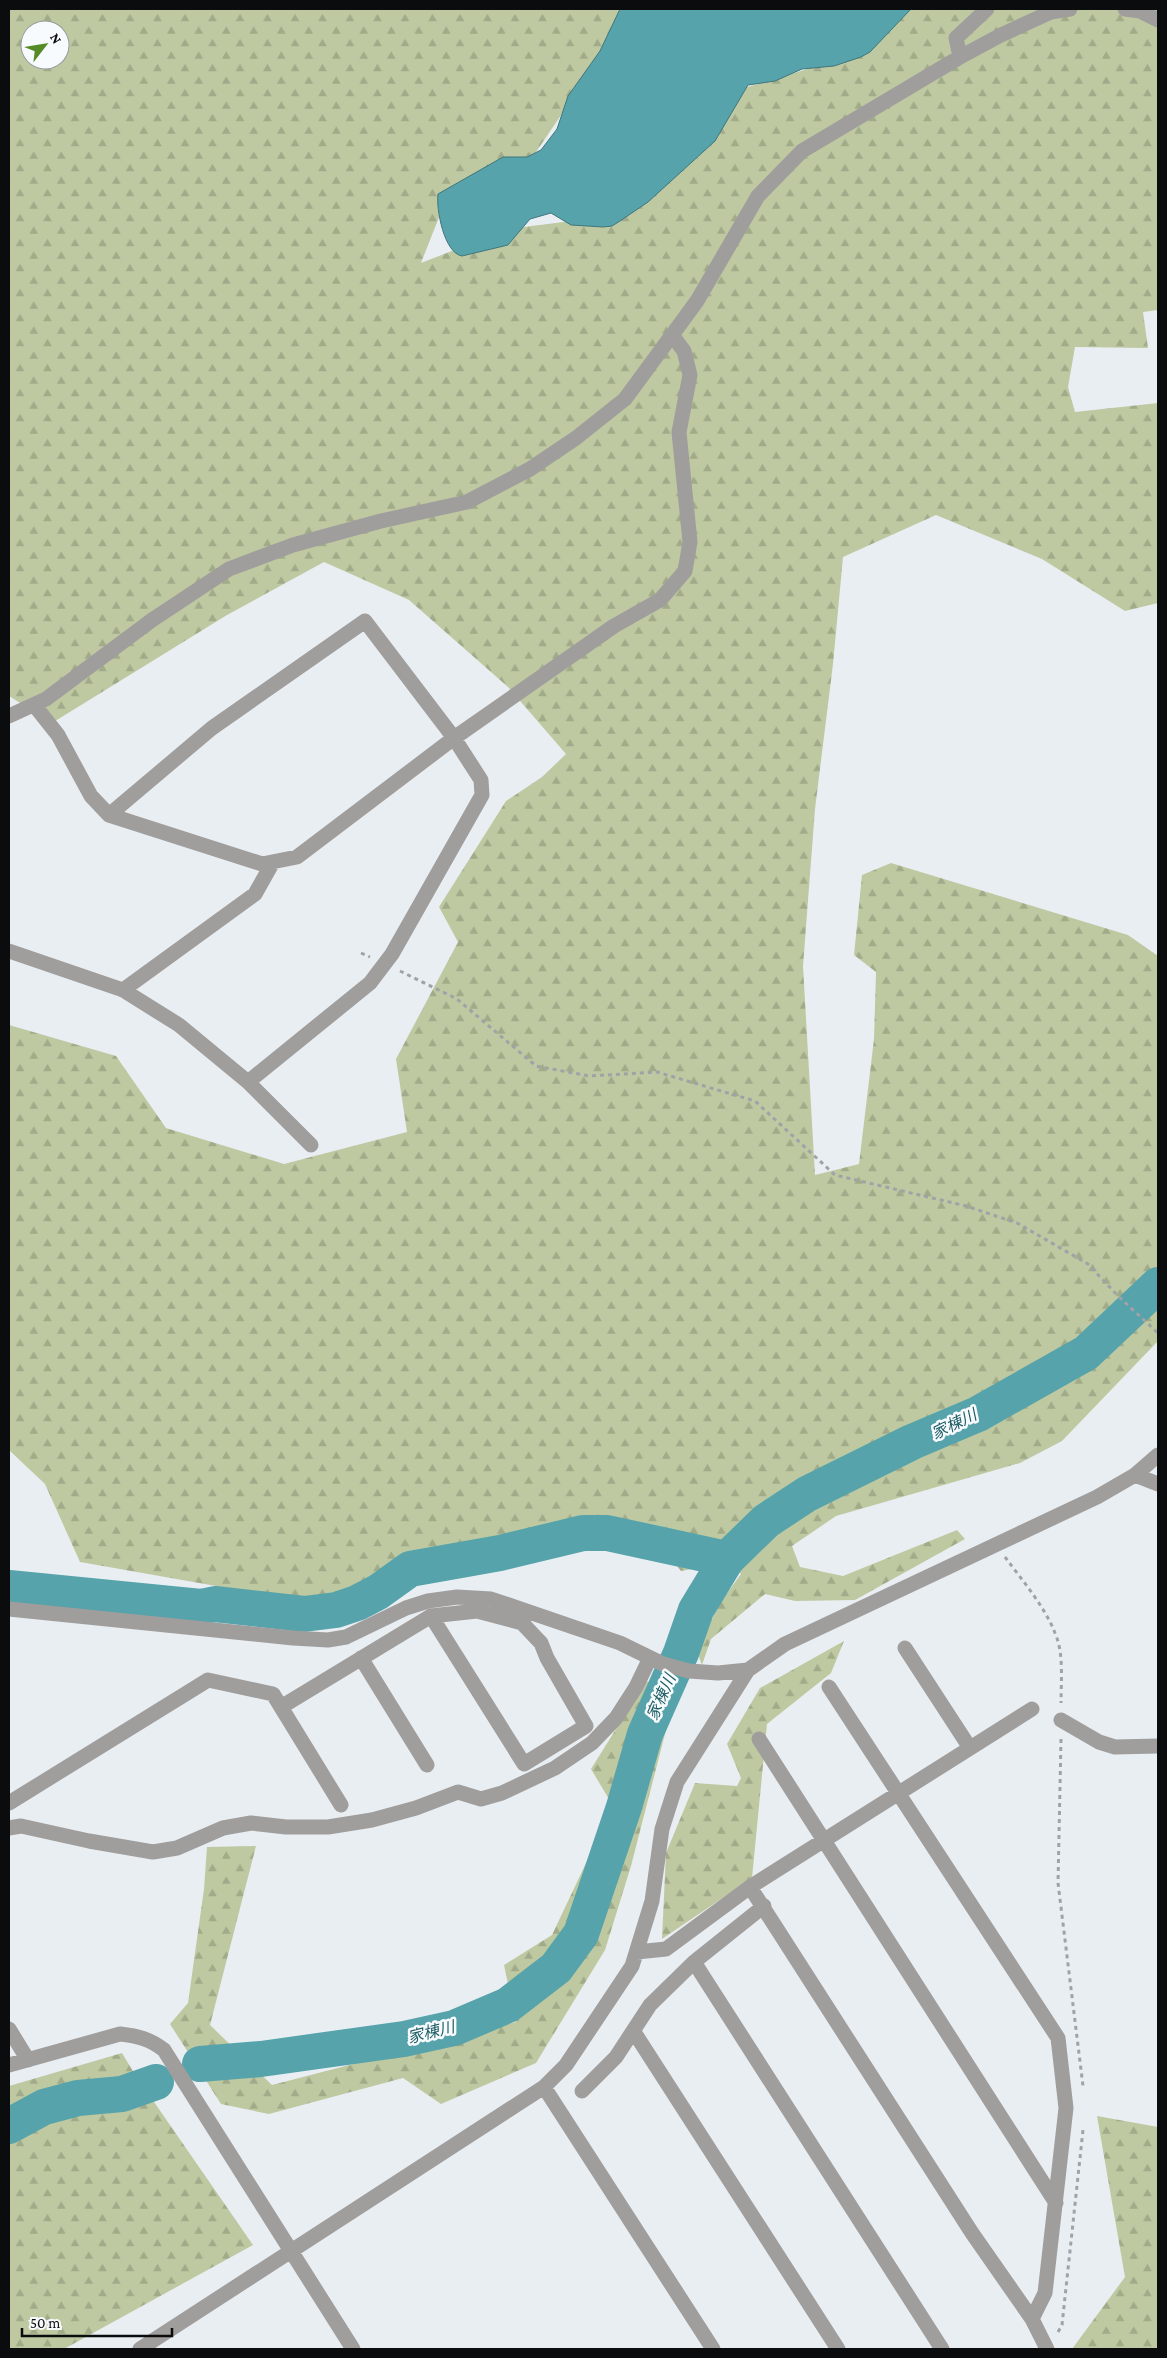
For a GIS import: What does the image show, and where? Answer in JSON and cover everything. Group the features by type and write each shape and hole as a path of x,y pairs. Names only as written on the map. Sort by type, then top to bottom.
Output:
{"street":[{"path":"960,57 956,38 987,9"},
{"path":"9,716 35,706 46,699 152,620 229,569 302,542 381,521 467,502 530,469 576,438 625,399 697,301 758,196 802,151 960,57 1051,12 1070,9"},
{"path":"1125,9 1140,11 1158,20"},
{"path":"35,706 58,735 91,796 109,815 262,864 297,857 454,738 614,626 660,600 685,571 690,542 679,432 690,375 684,352 672,335"},
{"path":"109,815 212,728 365,621 454,738 481,780 482,795 392,954 370,983 248,1082"},
{"path":"124,990 255,894 273,862"},
{"path":"9,951 124,990 179,1024 248,1082 312,1145"},
{"path":"140,2349 291,2253 544,2087 571,2056 632,1966 652,1901 662,1829 677,1782 748,1670 785,1644 995,1543 1097,1497 1135,1475 1158,1455"},
{"path":"1135,1475 1158,1484"},
{"path":"9,1609 328,1640 346,1637 406,1608 428,1601 457,1597 490,1599 620,1643 657,1661 689,1671 718,1673 748,1670"},
{"path":"281,1707 431,1616 477,1611 522,1623 540,1643 586,1726 524,1764 431,1616"},
{"path":"905,1648 970,1748"},
{"path":"361,1658 427,1765"},
{"path":"9,1828 21,1826 89,1842 153,1852 177,1848 222,1828 251,1823 286,1827 328,1827 372,1820 416,1808 458,1792 481,1799 502,1793 555,1768 592,1743 616,1718 657,1661"},
{"path":"9,1803 208,1680 273,1694 341,1805"},
{"path":"829,1687 1058,2038 1066,2108 1045,2293 1032,2319"},
{"path":"637,1952 666,1949 750,1888 1032,1709"},
{"path":"1061,1720 1099,1742 1115,1747 1158,1746"},
{"path":"759,1738 823,1841 1056,2203"},
{"path":"750,1888 764,1906 972,2233 1032,2319 1047,2349"},
{"path":"582,2091 616,2057 650,2005 694,1962 764,1906"},
{"path":"694,1962 942,2349"},
{"path":"9,2029 28,2060"},
{"path":"634,2032 838,2349"},
{"path":"9,2065 120,2034 139,2036 152,2041 164,2050 353,2349"},
{"path":"544,2087 713,2349"}],"path":[{"path":"361,953 379,961"},
{"path":"396,970 458,999 536,1066 589,1076 657,1072 755,1101 835,1175 966,1206 1017,1223 1088,1264 1118,1296 1158,1333"},
{"path":"995,1543 1056,1633 1061,1665 1058,1883 1083,2094"},
{"path":"1057,2333 1062,2326 1083,2128"}],"green space":[{"path":"9,9 633,9 534,155 443,207 421,263 508,229 627,214 741,89 857,54 902,9 1158,9 1158,310 1143,312 1148,348 1075,347 1068,387 1075,412 1158,403 1158,603 1125,611 1042,559 936,515 843,557 833,664 815,809 803,966 815,1175 859,1164 874,1039 876,972 854,955 862,875 891,863 1128,935 1158,956 1158,1341 1062,1441 1020,1463 836,1516 792,1546 800,1567 843,1576 957,1530 965,1539 855,1600 795,1601 765,1594 711,1639 702,1665 696,1649 722,1600 741,1574 730,1562 681,1571 646,1527 611,1527 582,1530 474,1558 324,1605 80,1562 45,1484 9,1450 9,1025 116,1056 166,1128 284,1164 407,1132 396,1059 458,942 439,907 506,801 542,777 566,754 508,687 409,600 324,562 227,615 52,723 9,696"},
{"path":"844,1641 831,1673 767,1724 752,1878 662,1939 666,1853 695,1783 737,1786 741,1778 727,1744 760,1688"},
{"path":"646,1681 675,1695 631,1866 605,1950 536,2063 441,2104 403,2078 269,2114 221,2104 170,2024 188,2003 204,1889 207,1847 256,1846 210,2025 272,2085 516,2022 504,1965 552,1935 613,1806 591,1769"},
{"path":"122,2053 253,2245 64,2349 9,2349 9,2086"},
{"path":"1097,2116 1158,2127 1158,2349 1072,2349 1125,2277"}],"water":[{"path":"620,9 911,9 870,52 861,57 834,66 802,69 775,81 748,85 715,141 648,202 612,226 571,225 551,213 530,219 508,245 462,256 456,253 450,247 442,230 438,210 438,194 503,157 527,157 541,150 557,129 568,96 600,51"}],"waterway":[{"name":"家棟川","path":"200,2064 261,2059 404,2039 454,2028 508,2005 556,1968 581,1934 624,1807 645,1734 681,1653 696,1610 727,1559 766,1521 807,1494 912,1442 978,1414 1086,1353 1158,1285"},
{"path":"9,1588 201,1607 215,1604 304,1614 336,1610 357,1603 378,1592 410,1569 500,1553 583,1533 607,1533 727,1559"},
{"name":"家棟川","path":"9,2126 44,2107 78,2098 122,2094 156,2082"}]}
